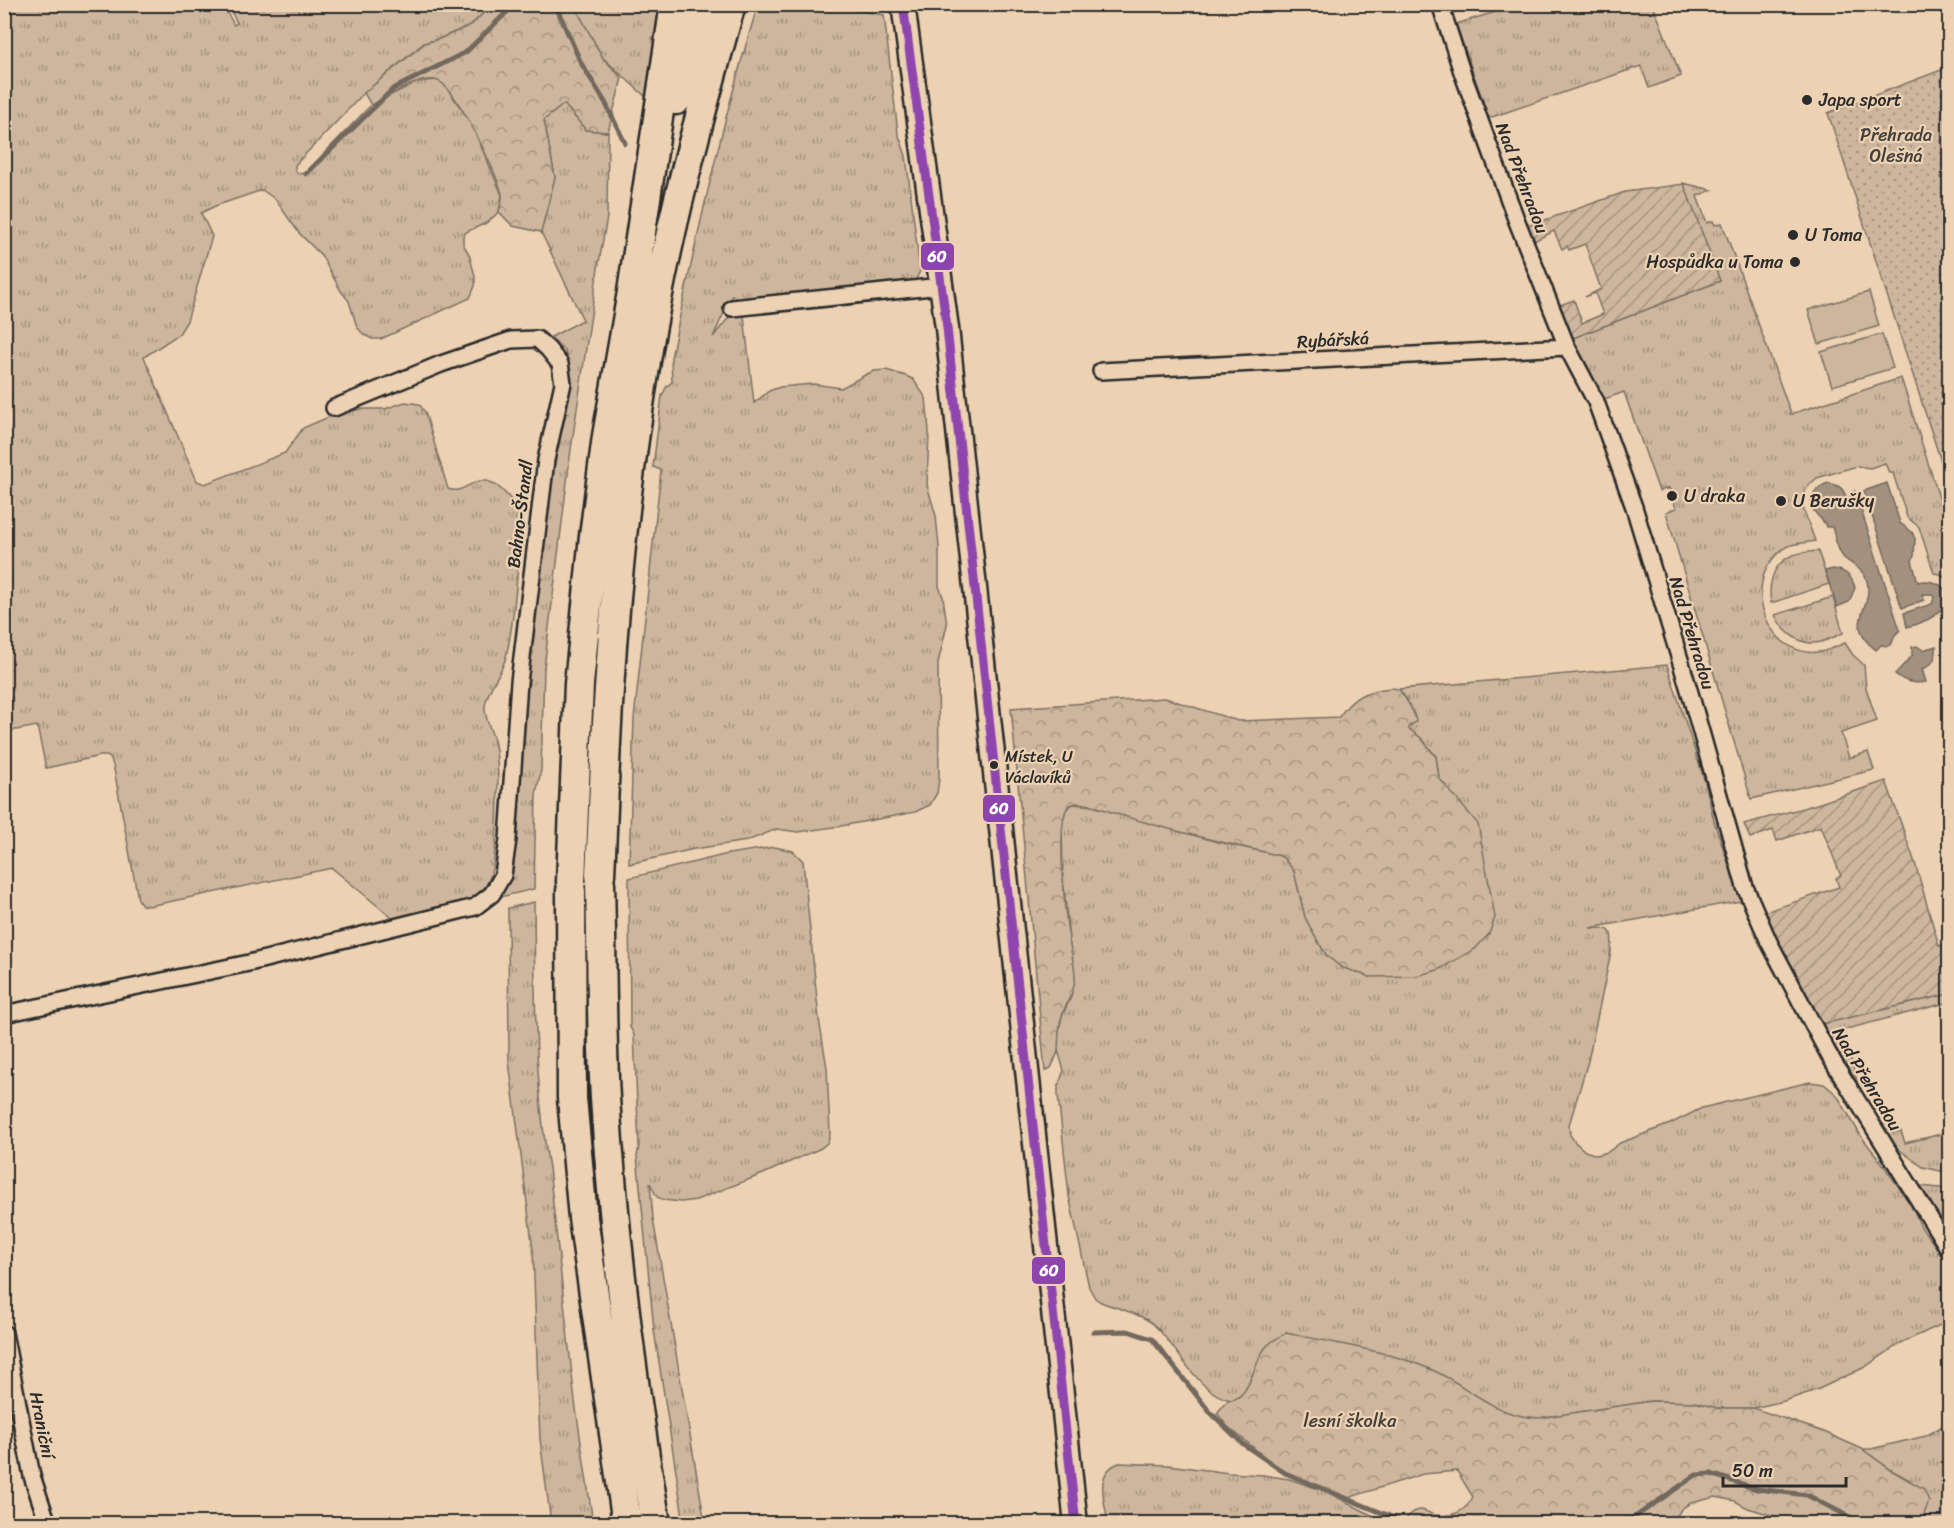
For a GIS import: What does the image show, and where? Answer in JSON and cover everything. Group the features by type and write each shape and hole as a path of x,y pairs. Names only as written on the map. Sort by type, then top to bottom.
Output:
{"highway":[{"path":"627,1524 582,1207 572,1098 571,886 579,684 594,536 607,436 632,292 675,4"},
{"path":"632,292 654,189 702,4"},
{"path":"656,1524 631,1362 614,1211 605,1096 600,879 609,688 626,496 646,360 666,251 692,145 731,4"},
{"path":"692,145 723,50 741,4"}],"main road":[{"path":"903,4 947,328 1076,1524"}],"street":[{"name":"Nad Přehradou","path":"1440,4 1462,72 1512,208 1568,347 1596,402 1634,507 1745,887 1768,942 1829,1055 1950,1251"},
{"path":"732,308 941,286"},
{"name":"Bahno-Štandl","path":"4,1014 249,963 475,907 492,894 503,875 508,839 519,682 546,460 563,383 560,364 537,339 511,340 441,364 334,408"},
{"name":"Rybářská","path":"1101,371 1568,347"},
{"name":"Hraniční","path":"4,1333 32,1476 48,1524"}],"green space":[{"path":"5,5 226,5 224,7 234,25 237,23 228,5 492,5 471,25 424,43 364,93 295,165 298,174 305,173 371,105 417,82 436,80 443,83 470,121 502,195 499,212 486,223 466,232 463,237 463,244 469,254 475,276 475,286 470,298 381,339 372,339 364,335 357,327 349,301 321,255 299,233 275,199 262,190 201,213 212,236 187,321 179,334 144,357 197,481 205,484 285,453 303,428 331,416 361,409 385,409 405,402 419,404 425,412 448,489 461,489 478,481 485,481 493,483 502,490 515,505 519,536 511,629 505,660 488,694 485,706 497,757 498,795 494,857 487,884 471,899 446,909 396,921 332,868 149,906 142,905 138,899 111,759 107,756 100,756 46,768 37,726 5,732"},
{"path":"492,5 574,5 603,58 622,78 608,132 586,130 564,104 544,120 555,177 541,232 513,226 499,212 502,194 492,168 463,111 443,84 435,80 419,82 371,105 364,93 425,43 471,25"},
{"path":"574,5 661,5 646,97 603,58"},
{"path":"758,5 828,5 884,15 898,133 906,156 920,271 915,281 740,302 732,295 713,337 730,316 744,316 754,403 769,391 780,387 813,384 841,388 874,371 886,370 913,379 926,398 929,431 927,485 936,516 939,586 947,625 938,663 939,779 937,793 930,805 915,812 798,832 777,829 747,841 694,849 629,864 634,719 661,470 653,467 662,396 672,382 671,358 700,225 721,136"},
{"path":"1518,5 1653,5 1681,76 1649,88 1641,66 1489,118 1456,24"},
{"name":"Přehrada Olešná","path":"1949,67 1949,486 1828,113"},
{"path":"564,104 586,130 608,132 607,217 571,449 544,668 541,770 536,794 534,889 496,898 557,435 571,371 565,351 551,337 583,320 541,232 555,177 544,120"},
{"path":"1683,183 1712,190 1697,196 1707,223 1713,221 1715,225 1722,223 1791,414 1901,378 1949,529 1949,581 1940,574 1934,573 1919,527 1907,517 1893,473 1889,473 1885,463 1870,468 1857,466 1817,478 1808,486 1803,495 1803,508 1815,541 1788,546 1771,561 1764,575 1761,591 1762,607 1776,635 1788,645 1802,651 1819,652 1845,643 1864,665 1866,688 1877,721 1841,733 1849,758 1868,752 1874,770 1751,799 1666,512 1676,508 1669,488 1659,491 1624,392 1596,402 1573,338 1720,281"},
{"path":"1684,184 1720,281 1573,338 1560,305 1574,300 1582,323 1603,314 1595,293 1585,297 1601,289 1585,244 1569,250 1567,246 1562,249 1554,231 1534,241 1528,226 1625,192"},
{"path":"1869,292 1879,326 1819,344 1808,310"},
{"path":"1882,334 1893,368 1832,386 1821,352"},
{"path":"1818,551 1829,584 1771,603 1772,577 1779,565 1792,555"},
{"path":"1833,597 1843,633 1821,642 1806,642 1794,637 1775,615"},
{"path":"1667,665 1705,782 1714,821 1741,901 1590,928 1603,928 1610,931 1611,952 1588,1061 1569,1125 1570,1135 1585,1151 1597,1155 1702,1108 1810,1082 1824,1084 1837,1095 1861,1136 1913,1208 1921,1227 1949,1270 1949,1321 1901,1343 1865,1367 1819,1389 1784,1401 1753,1408 1717,1408 1694,1402 1652,1401 1539,1418 1521,1417 1504,1412 1430,1369 1408,1361 1286,1333 1265,1348 1243,1394 1233,1400 1221,1397 1199,1380 1153,1324 1136,1314 1101,1302 1095,1298 1089,1287 1069,1196 1058,1095 1058,1087 1064,1070 1058,1051 1058,1036 1062,1016 1071,997 1075,979 1063,877 1062,825 1066,809 1073,804 1092,806 1218,842 1284,858 1294,871 1305,917 1327,956 1342,967 1370,977 1475,949 1450,793 1439,778 1436,756 1421,738 1409,729 1412,712 1399,689"},
{"path":"1391,688 1399,689 1412,709 1416,722 1409,726 1409,729 1421,738 1436,757 1439,778 1478,824 1495,917 1489,934 1475,949 1438,970 1416,976 1370,977 1341,967 1327,956 1305,917 1294,871 1284,858 1155,825 1092,805 1075,803 1070,805 1065,812 1062,868 1075,981 1061,1019 1057,1053 1051,1068 1045,1071 1011,708 1165,698 1238,721 1339,717 1349,704 1360,696"},
{"path":"1886,781 1915,863 1939,946 1949,943 1949,994 1818,1025 1777,945 1765,912 1839,887 1836,878 1841,876 1821,826 1777,841 1773,830 1750,838 1744,824 1814,805"},
{"path":"774,847 793,851 803,861 819,1019 827,1068 830,1134 828,1142 821,1148 696,1200 681,1202 664,1200 657,1197 650,1183 653,1219 705,1523 684,1523 654,1330 637,1156 639,1146 634,1035 630,1027 629,878 728,854"},
{"path":"534,902 536,1036 540,1102 575,1402 593,1523 551,1523 540,1439 533,1250 509,1061 508,908"},
{"path":"1949,994 1949,1014 1946,1003 1843,1030 1860,1092 1886,1128 1893,1132 1901,1131 1905,1143 1949,1132 1949,1173 1923,1167 1893,1145 1818,1025"},
{"path":"1920,1186 1949,1189 1949,1233"},
{"name":"lesní školka","path":"1286,1333 1413,1362 1444,1376 1494,1406 1522,1416 1539,1418 1652,1401 1694,1402 1717,1408 1753,1408 1824,1432 1862,1449 1891,1470 1924,1489 1929,1501 1923,1517 1916,1524 1798,1523 1748,1508 1735,1501 1716,1497 1691,1503 1682,1508 1672,1523 1402,1523 1410,1514 1419,1510 1442,1516 1458,1512 1467,1506 1473,1497 1457,1471 1423,1474 1348,1498 1282,1471 1227,1426 1217,1413 1228,1400 1241,1395 1266,1347"},
{"path":"1949,1422 1949,1523 1916,1523 1923,1517 1910,1480 1891,1470 1862,1449 1926,1436"},
{"path":"1119,1463 1168,1465 1289,1479 1325,1491 1387,1523 1108,1523 1103,1497 1103,1481 1111,1468"}],"shaded area":[{"path":"1828,483 1841,488 1847,500 1855,491 1900,630 1892,643 1888,646 1881,645 1876,650 1866,641 1861,632 1861,616 1867,600 1867,581 1860,570 1842,555 1832,527 1826,527 1812,506 1814,494"},
{"path":"1887,483 1900,523 1912,532 1915,539 1912,561 1918,582 1930,581 1940,585 1946,594 1944,606 1937,614 1907,627 1904,613 1932,604 1934,598 1932,594 1922,594 1924,600 1902,608 1864,491"},
{"path":"1833,569 1847,574 1855,588 1849,602 1837,607 1825,571"},
{"path":"1917,646 1923,650 1936,646 1934,660 1922,669 1926,682 1909,682 1895,674 1912,656 1912,647"}],"waterway":[{"path":"306,174 393,89 466,52 515,4"},
{"path":"555,4 581,63 605,102 625,143"},
{"path":"1093,1332 1128,1331 1152,1339 1209,1411 1243,1444 1285,1473 1409,1524"},
{"path":"1616,1524 1632,1519 1696,1475 1711,1474 1757,1489 1807,1495 1863,1524"}],"transit line":[{"name":"60","path":"903,4 947,328 1076,1524"}],"place":[{"name":"Japa sport","path":"1807,100"},
{"name":"U Toma","path":"1793,235"},
{"name":"Hospůdka u Toma","path":"1795,262"},
{"name":"U draka","path":"1672,496"},
{"name":"U Berušky","path":"1781,501"},
{"name":"Místek, U Václavíků","path":"994,765"}]}
